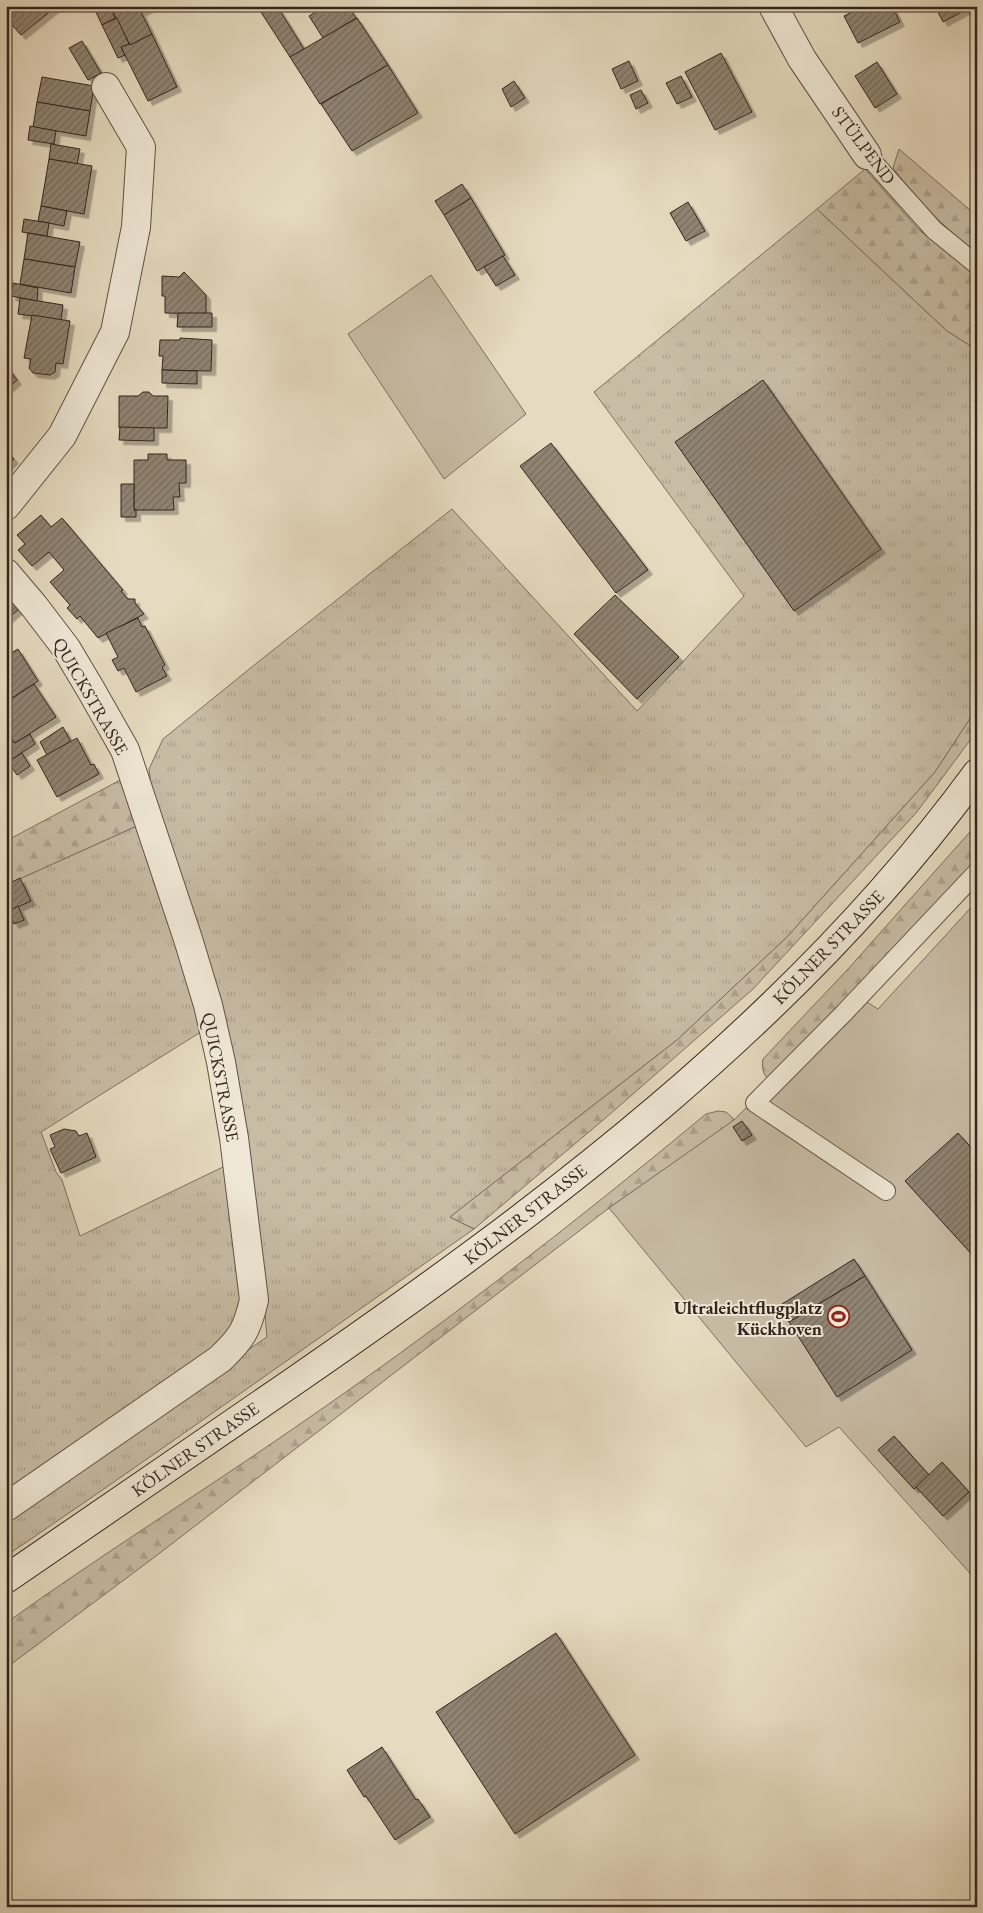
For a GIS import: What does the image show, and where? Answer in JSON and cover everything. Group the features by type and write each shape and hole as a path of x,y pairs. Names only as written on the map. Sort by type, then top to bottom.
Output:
{"street":[{"name":"STÜLPEND","path":"773,6 802,59 866,155"},
{"path":"6,506 62,436 115,332 136,227 141,147 106,87"},
{"name":"QUICKSTRASSE","path":"6,573 66,648 125,750 208,1005 221,1062 234,1138 254,1300 249,1321 238,1342 220,1359 6,1507"},
{"name":"KÖLNER STRASSE","path":"6,1579 419,1294 554,1194 648,1116 708,1066 794,985 908,862 977,773"}],"lane":[{"name":"STÜLPEND","path":"866,155 934,230 977,264"},
{"path":"886,1191 755,1103 844,1013 977,872"}],"green space":[{"path":"899,149 977,216 977,255 923,206 893,168"},
{"path":"865,169 918,229 977,275 977,350 947,331 817,209"},
{"path":"817,209 947,331 977,350 977,708 935,772 787,937 677,1040 450,1217 474,1229 6,1556 6,1515 267,1337 258,1237 152,793 149,769 163,739 452,509 637,711 744,596 594,392"},
{"path":"431,275 526,414 444,479 348,334"},
{"path":"977,708 977,731 916,813 753,989 609,1115 474,1229 450,1217 677,1040 787,937 935,772"},
{"path":"124,778 139,825 6,885 6,841"},
{"path":"977,824 977,859 912,936 771,1083 762,1066 763,1059 848,969"},
{"path":"139,825 204,1030 41,1132 56,1172 62,1180 80,1236 225,1166 245,1296 235,1325 219,1348 6,1496 6,885"},
{"name":"Ultraleichtflugplatz Kückhoven","path":"977,901 977,1581 839,1427 806,1447 609,1208 734,1120 857,996 878,1009"},
{"path":"718,1111 726,1112 735,1120 609,1208 152,1559 6,1668 6,1623 287,1433 395,1357 552,1238 706,1114"}],"building":[{"path":"24,6 57,6 21,35 6,18 6,13 13,7 17,11"},
{"path":"96,6 110,6 115,18 102,25 95,10"},
{"path":"110,6 138,6 152,34 130,45"},
{"path":"138,6 152,6 141,12"},
{"path":"257,6 277,6 304,49 290,57"},
{"path":"326,6 327,8 348,6 356,18 323,38 309,16"},
{"path":"857,6 892,6 900,22 858,43 844,16 858,9"},
{"path":"935,6 973,6 943,22"},
{"path":"117,18 129,44 121,47 125,55 118,58 102,25"},
{"path":"357,18 388,65 320,104 290,57"},
{"path":"152,34 177,87 148,101 121,47 130,45"},
{"path":"82,41 101,73 88,80 69,48"},
{"path":"721,53 752,112 715,130 685,72"},
{"path":"629,61 638,81 621,89 612,69"},
{"path":"877,62 897,94 875,108 855,76"},
{"path":"388,65 418,113 352,151 321,104"},
{"path":"681,76 692,97 677,104 666,83"},
{"path":"42,77 94,86 90,111 37,102"},
{"path":"514,81 525,98 511,107 502,89"},
{"path":"641,90 648,103 636,109 630,95"},
{"path":"37,102 90,111 86,136 33,127"},
{"path":"30,126 56,131 54,144 28,140"},
{"path":"51,144 80,149 77,164 49,159"},
{"path":"977,153 977,186 971,154"},
{"path":"49,159 92,166 84,214 41,206"},
{"path":"462,184 471,198 444,215 435,201"},
{"path":"471,198 505,255 477,271 444,215"},
{"path":"688,202 705,231 686,241 670,213"},
{"path":"41,206 67,211 64,226 38,221"},
{"path":"24,219 49,223 47,236 22,232"},
{"path":"28,233 80,242 75,267 24,259"},
{"path":"503,256 515,275 496,286 484,267"},
{"path":"24,259 75,267 71,293 20,284"},
{"path":"184,272 206,295 206,314 165,313 165,296 162,296 162,276 179,277"},
{"path":"13,283 38,288 37,301 11,296"},
{"path":"20,298 63,305 61,320 18,314"},
{"path":"178,313 212,313 212,327 177,327"},
{"path":"32,315 70,321 63,364 56,363 55,372 50,375 33,373 29,368 31,359 24,358"},
{"path":"180,338 212,340 211,371 162,370 163,356 159,356 160,340 180,340"},
{"path":"6,367 17,380 6,390"},
{"path":"162,370 197,371 197,384 162,383"},
{"path":"763,380 881,549 794,611 675,442"},
{"path":"143,392 149,392 153,396 168,396 167,428 119,428 119,396 138,396"},
{"path":"120,427 154,428 154,441 119,440"},
{"path":"551,443 648,570 616,593 520,466"},
{"path":"6,450 14,459 6,467"},
{"path":"148,454 167,454 167,460 186,460 186,483 179,483 180,497 173,497 174,510 134,510 134,460 148,460"},
{"path":"121,484 134,484 134,510 136,510 136,517 121,517"},
{"path":"41,515 51,527 62,518 123,590 121,591 128,599 135,599 135,603 144,614 98,638 80,616 77,619 67,608 70,605 50,582 64,570 49,552 32,566 18,550 25,544 17,535"},
{"path":"6,595 19,609 6,620"},
{"path":"615,595 679,657 637,699 574,634"},
{"path":"138,618 142,627 145,626 165,665 162,667 167,676 136,692 124,668 118,671 112,660 118,657 106,633"},
{"path":"18,649 38,681 6,702 6,656"},
{"path":"34,684 56,717 15,743 6,730 6,702"},
{"path":"63,727 71,742 47,755 40,742"},
{"path":"30,734 35,744 11,760 6,753 6,745 13,741 15,743"},
{"path":"77,738 91,765 94,764 99,774 57,797 37,760"},
{"path":"22,753 30,766 17,775 8,762"},
{"path":"20,878 31,901 9,911 6,906 6,885"},
{"path":"18,906 24,920 14,924 9,911"},
{"path":"742,1121 752,1135 742,1141 733,1127"},
{"path":"64,1129 76,1131 79,1136 87,1133 96,1157 61,1173 50,1149 55,1147 50,1135"},
{"path":"958,1133 977,1154 977,1260 905,1181"},
{"path":"854,1259 865,1276 789,1322 779,1306"},
{"path":"865,1276 912,1350 837,1397 789,1322"},
{"path":"894,1436 929,1475 914,1489 878,1450"},
{"path":"942,1462 969,1492 943,1516 916,1487"},
{"path":"556,1633 635,1755 515,1834 436,1712"},
{"path":"382,1747 416,1800 418,1799 430,1817 395,1840 347,1770"}],"place":[{"name":"Ultraleichtflugplatz Kückhoven","path":"838,1317"}]}
